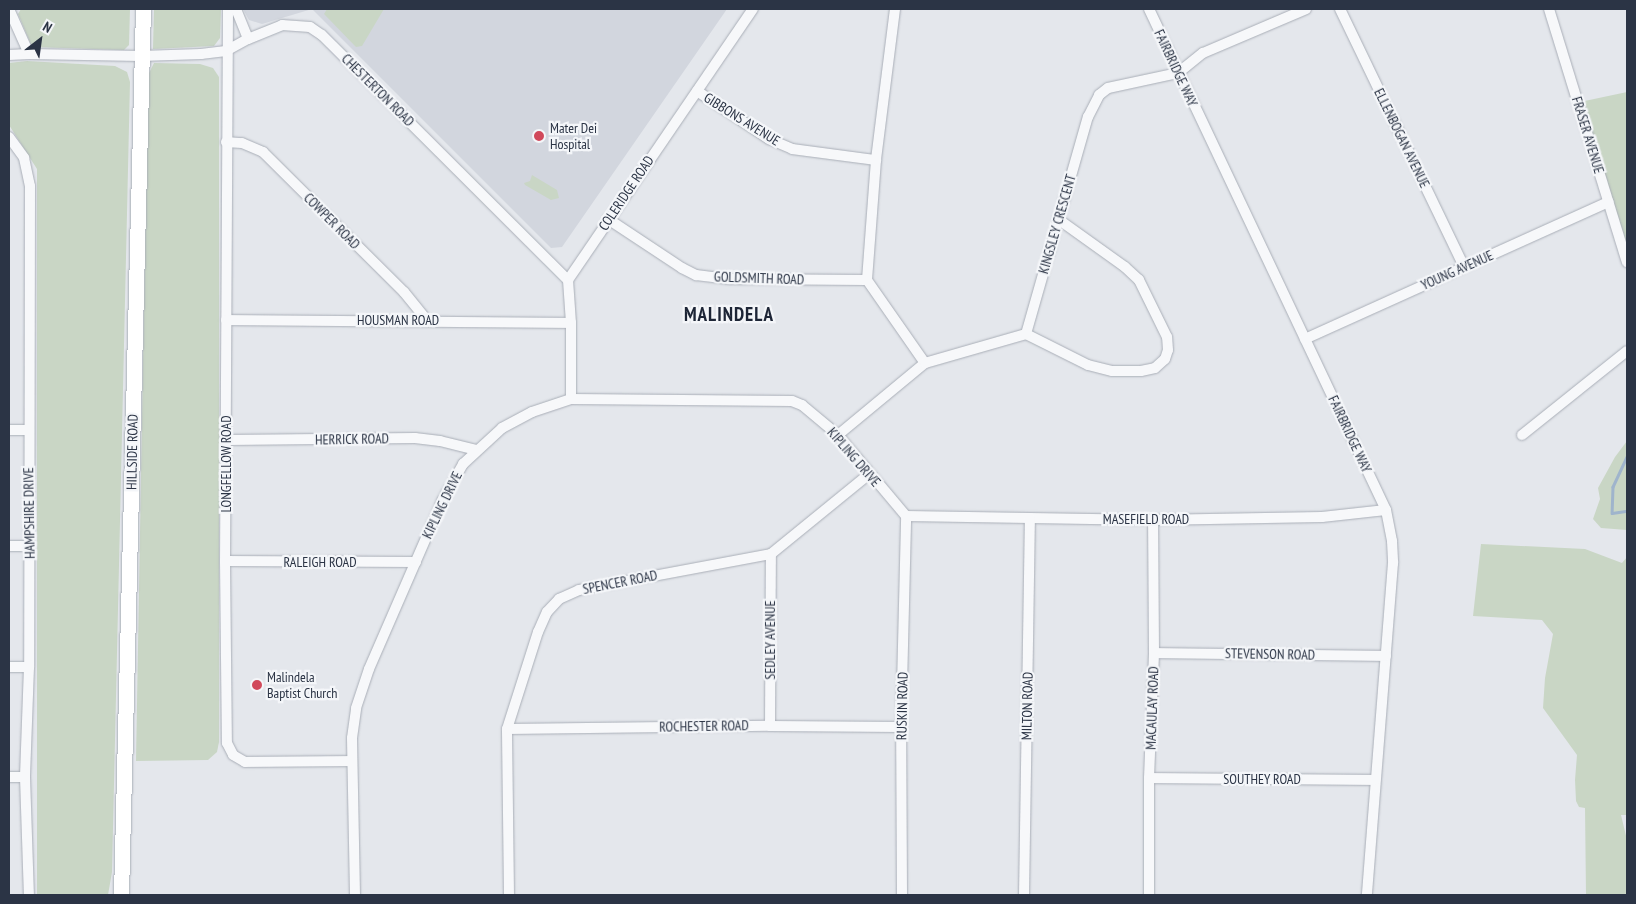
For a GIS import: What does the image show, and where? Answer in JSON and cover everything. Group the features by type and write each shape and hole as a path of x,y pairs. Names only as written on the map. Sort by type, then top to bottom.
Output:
{"main road":[{"name":"HILLSIDE ROAD","path":"121,895 143,9"}],"street":[{"name":"LONGFELLOW ROAD","path":"228,9 226,51 227,440 225,561 227,744 233,755 245,762 260,764 352,761"},
{"path":"236,9 248,39"},
{"name":"COLERIDGE ROAD","path":"568,280 753,9"},
{"path":"895,9 876,160 867,280 925,363"},
{"name":"FAIRBRIDGE WAY","path":"1149,9 1386,510 1392,541 1393,563 1367,895"},
{"path":"1178,73 1203,53 1306,9"},
{"name":"ELLENBOGAN AVENUE","path":"1340,9 1464,268"},
{"name":"FRASER AVENUE","path":"1548,9 1627,262"},
{"path":"11,10 29,54"},
{"name":"CHESTERTON ROAD","path":"9,56 29,54 141,56 226,51 248,39 282,25 310,27 322,35 568,280"},
{"name":"KINGSLEY CRESCENT","path":"1026,334 1088,117 1099,95 1108,88 1178,73"},
{"name":"GIBBONS AVENUE","path":"696,91 769,139 792,149 876,160"},
{"name":"HAMPSHIRE DRIVE","path":"9,137 24,158 30,186 29,667 25,777 29,895"},
{"name":"COWPER ROAD","path":"226,142 242,143 263,152 404,292 427,320"},
{"name":"YOUNG AVENUE","path":"1305,339 1609,202"},
{"name":"GOLDSMITH ROAD","path":"608,219 682,268 696,275 730,279 867,280"},
{"path":"838,435 925,363 1026,334 1088,364 1112,371 1141,371 1154,368 1165,359 1168,350 1167,337 1139,280 1058,219"},
{"path":"568,280 571,323 571,399"},
{"name":"HOUSMAN ROAD","path":"226,320 427,320 571,323"},
{"path":"1522,435 1627,351"},
{"name":"KIPLING DRIVE","path":"355,895 352,738 356,708 369,669 450,486 463,464 502,428 532,412 571,399 784,400 802,405 838,435 906,516"},
{"path":"9,430 28,430"},
{"name":"HERRICK ROAD","path":"227,440 415,438 440,441 476,450"},
{"name":"SPENCER ROAD","path":"509,895 507,729 538,632 547,612 559,599 579,590 771,554 870,474"},
{"name":"MASEFIELD ROAD","path":"906,516 1153,520 1322,517 1386,510"},
{"name":"RUSKIN ROAD","path":"902,895 901,727 906,516"},
{"name":"MILTON ROAD","path":"1024,895 1030,518"},
{"name":"MACAULAY ROAD","path":"1148,895 1149,778 1154,652 1153,520"},
{"path":"9,546 30,546"},
{"name":"SEDLEY AVENUE","path":"770,726 771,554"},
{"name":"RALEIGH ROAD","path":"225,561 416,562"},
{"name":"STEVENSON ROAD","path":"1154,652 1386,656"},
{"path":"9,667 29,667"},
{"name":"ROCHESTER ROAD","path":"507,729 770,726 901,727"},
{"path":"9,777 25,777"},
{"name":"SOUTHEY ROAD","path":"1149,778 1375,780"}],"shaded area":[{"path":"243,9 312,9 262,24 249,20"},
{"name":"Mater Dei Hospital","path":"312,9 727,9 562,247 551,248"}],"green space":[{"path":"21,9 130,9 129,45 124,50 32,47 18,14"},
{"path":"154,9 221,9 220,38 214,46 153,49"},
{"path":"327,9 384,9 362,46 356,47 324,14"},
{"path":"27,61 115,66 127,72 130,82 112,872 108,895 37,895 37,169 9,125 9,63"},
{"path":"154,63 200,64 213,68 219,77 219,742 217,752 208,760 136,761 148,75"},
{"path":"1627,92 1627,253 1580,102"},
{"path":"532,175 557,190 559,198 551,200 525,185 524,183 530,181"},
{"path":"1627,441 1627,530 1601,528 1593,519 1600,499 1598,488 1615,457"},
{"path":"1481,544 1585,549 1622,563 1627,557 1627,815 1621,815 1627,840 1627,895 1586,895 1585,808 1579,807 1576,801 1577,755 1543,708 1545,678 1553,634 1542,620 1473,616"}],"waterway":[{"path":"1627,457 1613,487 1612,513 1627,511"}],"place":[{"name":"Mater Dei Hospital","path":"539,136"},
{"name":"Malindela Baptist Church","path":"257,685"}],"district":[{"name":"MALINDELA","path":"729,315"}]}
